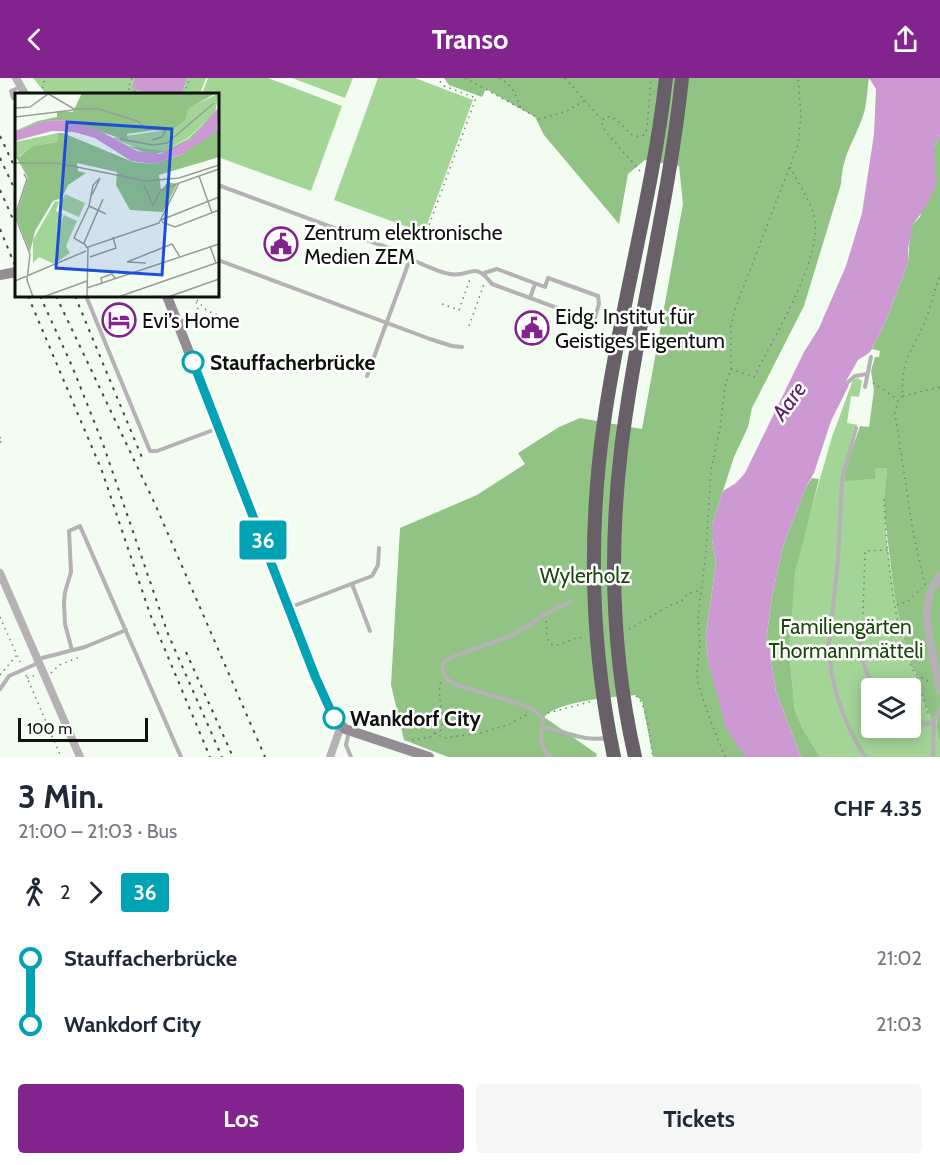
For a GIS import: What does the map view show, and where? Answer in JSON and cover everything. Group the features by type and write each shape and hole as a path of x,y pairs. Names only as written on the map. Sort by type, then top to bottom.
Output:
{"highway":[{"path":"614,757 596,639 594,572 596,494 604,422 622,320 655,162 666,78"},
{"path":"635,757 625,705 617,638 614,572 617,496 624,425 670,164 682,78"}],"street":[{"path":"16,78 24,93"},
{"path":"0,275 15,273"},
{"path":"167,297 326,703 334,718 345,728 429,757"},
{"path":"0,573 80,757"},
{"path":"940,575 928,589 927,607 928,629 940,691"},
{"path":"330,757 345,728"}],"lane":[{"path":"13,98 11,91 20,86"},
{"path":"219,185 402,253 410,259 451,274 473,270 485,275 492,284 590,320 595,317 599,303 598,296 548,278 545,287 497,269 485,275"},
{"path":"367,376 410,259"},
{"path":"219,260 387,323 452,346 462,347"},
{"path":"530,298 535,284"},
{"path":"86,297 150,451 157,451 219,427"},
{"path":"178,322 187,318 200,321"},
{"path":"865,387 871,357"},
{"path":"847,383 855,376 867,376"},
{"path":"856,428 842,480 830,659 836,691 851,732 865,757"},
{"path":"72,650 65,624 64,603 70,575 69,531 80,526 181,757"},
{"path":"289,608 374,574 378,565 379,548"},
{"path":"70,575 74,570"},
{"path":"352,584 370,630"},
{"path":"551,757 543,748 541,741 543,718 531,708 456,685 447,679 442,668 444,662 450,658 515,634 571,601"},
{"path":"831,629 860,636 865,634 864,621"},
{"path":"0,689 9,676 38,661 85,647 126,630"},
{"path":"860,636 861,659 869,678"},
{"path":"933,757 933,722 940,707"},
{"path":"921,724 933,722"},
{"path":"543,727 588,740 610,738"},
{"path":"345,728 346,745 351,757"}],"path":[{"path":"40,93 45,78"},
{"path":"132,78 128,88 141,93"},
{"path":"184,93 190,78"},
{"path":"425,236 476,98 444,86 437,78"},
{"path":"465,78 537,119 545,119 567,111 584,101"},
{"path":"499,78 508,83 516,94 521,110"},
{"path":"602,120 607,116 615,117 631,135 639,137 644,135 647,129 651,78"},
{"path":"725,757 701,693 697,670 700,645 698,617 706,552 711,470 720,428 725,386 732,369 731,326 735,309 798,145 801,130 798,78"},
{"path":"566,79 602,120 605,130 641,171"},
{"path":"732,369 754,377 794,303 813,249 815,221 809,204 789,166"},
{"path":"442,304 459,310 473,270"},
{"path":"469,326 485,275"},
{"path":"903,396 902,385 909,351 927,316 940,275"},
{"path":"196,297 207,311 243,324"},
{"path":"197,300 199,313"},
{"path":"867,376 898,400"},
{"path":"896,605 928,589 913,532 895,412 898,400 903,396 940,387"},
{"path":"0,437 0,442"},
{"path":"884,499 896,605 912,668 933,722"},
{"path":"864,621 865,551 888,550"},
{"path":"633,628 681,601 684,596 698,591"},
{"path":"544,615 549,642 561,645 571,641"},
{"path":"0,617 60,756"},
{"path":"0,675 17,655"},
{"path":"50,675 59,664 80,657"},
{"path":"27,678 37,674 40,679"},
{"path":"408,741 430,737 441,730 443,718 438,690 443,674"},
{"path":"917,676 938,681"},
{"path":"434,733 444,738 501,728 516,722 529,713 531,708"}],"green space":[{"path":"33,78 206,78 200,93 45,93"},
{"path":"208,78 268,78 342,106 311,191 219,157 219,93 202,93"},
{"path":"292,78 353,78 345,98"},
{"path":"378,78 415,78 473,100 424,233 334,200"},
{"name":"Wylerholz","path":"444,78 869,78 864,112 846,156 841,184 804,306 752,408 748,427 734,457 712,525 716,562 706,636 708,660 717,691 745,757 653,757 642,701 635,695 573,704 561,707 544,717 597,754 596,757 448,757 404,740 391,685 400,528 477,495 525,464 518,453 559,427 580,418 642,429 683,204 679,166 645,160 628,174 619,224 544,135 535,117 486,89 482,97 449,85"},
{"path":"940,134 940,743 936,727 939,712 931,719 921,691 921,678 918,678 912,668 907,652 894,592 885,519 887,468 875,468 875,479 844,481 860,426 869,427 874,390 871,371 875,357 879,357 880,351 872,349 887,318 908,263 910,233 913,224 920,217 934,165 934,147"},
{"name":"Familiengärten Thormannmätteli","path":"858,378 862,381 859,397 851,396 847,423 858,425 854,427 841,480 875,479 875,468 887,468 884,499 886,535 894,592 912,668 918,678 861,678 861,738 921,738 921,687 930,718 939,711 936,727 940,743 940,757 820,757 795,711 789,651 790,614 795,573 832,437 853,380"},
{"path":"812,478 819,479 795,573 789,651 795,711 820,757 801,757 776,692 770,651 766,642 772,596 783,546 806,487"}],"water":[{"path":"135,78 187,78 181,93 148,93 132,88"},
{"name":"Aare","path":"869,78 940,78 940,134 934,147 936,184 926,207 913,224 908,248 908,263 887,318 872,349 858,360 846,381 849,385 831,421 814,473 806,487 783,546 772,596 766,642 770,651 776,692 801,757 745,757 726,728 708,660 706,636 716,562 712,525 723,491 736,483 745,473 804,352 819,328 846,266 862,213 874,134 876,89"}],"railway":[{"path":"0,136 15,168"},
{"path":"0,158 15,190"},
{"path":"0,190 15,224"},
{"path":"0,229 15,266"},
{"path":"28,297 102,471 150,614 210,757"},
{"path":"40,297 72,366 103,444 168,634 222,757"},
{"path":"56,297 155,504 265,757"},
{"path":"75,297 143,460"},
{"path":"186,652 233,757"}],"bus line":[{"name":"36","path":"193,362 315,676 334,718"}],"place":[{"name":"Zentrum elektronische Medien ZEM","path":"281,244"},
{"name":"Evi’s Home","path":"119,320"},
{"name":"Eidg. Institut für Geistiges Eigentum","path":"532,328"},
{"name":"Stauffacherbrücke","path":"193,362"},
{"name":"Wankdorf City","path":"334,718"}]}
